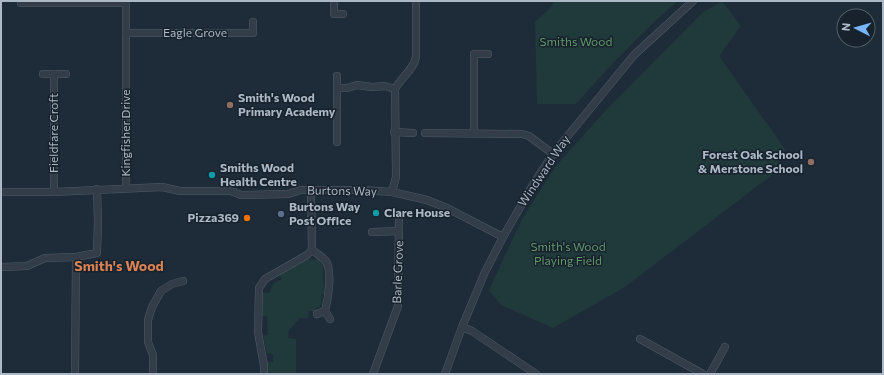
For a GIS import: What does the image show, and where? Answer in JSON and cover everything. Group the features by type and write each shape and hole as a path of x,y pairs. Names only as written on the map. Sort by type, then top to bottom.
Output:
{"street":[{"path":"21,1 21,3 126,2"},
{"path":"334,1 334,14 343,14"},
{"path":"392,192 396,177 394,132 395,89 415,62 416,1"},
{"name":"Windward Way","path":"445,374 462,327 485,272 534,183 553,154 634,55 693,1"},
{"name":"Kingfisher Drive","path":"1,192 54,192 126,188 126,2"},
{"name":"Eagle Grove","path":"126,33 253,33 253,22"},
{"path":"474,132 474,54 488,54"},
{"path":"43,74 66,74"},
{"name":"Fieldfare Croft","path":"54,74 54,192"},
{"path":"337,142 338,76"},
{"path":"337,88 347,88 357,85 372,87 385,86 395,89"},
{"path":"394,132 413,132"},
{"path":"425,133 474,132 522,134 529,136 553,154"},
{"name":"Burtons Way","path":"126,188 162,187 180,191 231,191 241,195 288,194 301,190 363,190 392,192 427,200 447,208 503,237"},
{"path":"1,267 27,266 45,258 76,257 97,253 97,190"},
{"path":"264,374 258,332 259,288 265,279 307,255 312,250 311,190"},
{"name":"Barle Grove","path":"373,374 398,306 399,214"},
{"path":"372,232 399,232"},
{"path":"312,250 325,260 328,266 328,297 325,311 330,318"},
{"path":"75,374 76,257"},
{"path":"153,374 153,355 148,342 148,320 152,308 161,291 172,284 183,281"},
{"path":"317,314 325,311"},
{"path":"462,327 472,330 536,374"},
{"path":"640,339 702,374"},
{"path":"710,374 725,347"}],"green space":[{"name":"Smiths Wood","path":"554,1 678,1 638,38 576,104 537,104 535,22 551,7"},
{"name":"Smith's Wood Playing Field","path":"722,1 741,26 719,56 785,149 772,175 625,287 553,328 501,305 489,290 522,219 555,167 607,109 702,13"},
{"path":"305,259 319,260 323,266 324,294 322,294 321,305 320,307 316,307 316,311 309,311 308,318 300,318 289,330 288,338 296,339 296,374 268,374 267,362 273,362 273,354 267,353 263,336 268,335 267,316 262,316 261,293 269,293 274,283 282,279 279,274"}],"place":[{"name":"Smith's Wood Primary Academy","path":"230,105"},
{"name":"Forest Oak School & Merstone School","path":"811,162"},
{"name":"Smiths Wood Health Centre","path":"212,175"},
{"name":"Clare House","path":"376,213"},
{"name":"Burtons Way Post Office","path":"281,214"},
{"name":"Pizza369","path":"247,218"}],"district":[{"name":"Smith's Wood","path":"119,266"}]}
